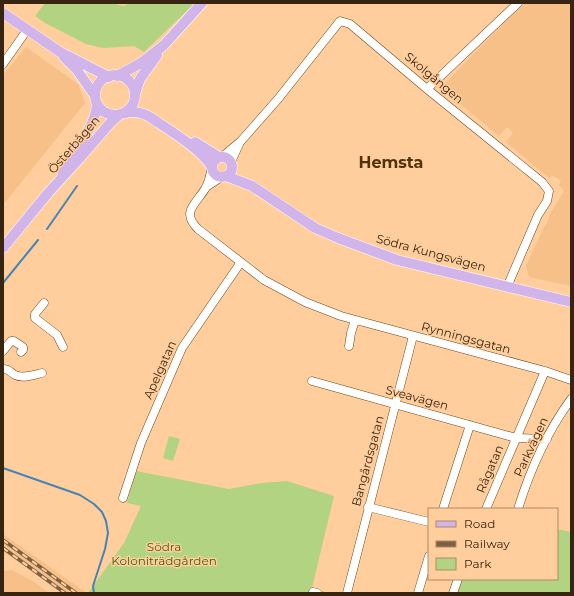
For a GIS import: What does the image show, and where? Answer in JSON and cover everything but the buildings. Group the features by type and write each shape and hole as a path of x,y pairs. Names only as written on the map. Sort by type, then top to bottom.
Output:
{"main road":[{"path":"122,113 132,106 140,79 164,45 202,3"},
{"path":"3,13 60,52 113,76 126,79 130,82 135,96 152,114 220,157 227,158 231,164 230,171 224,176 216,175 208,162 195,149 144,113 135,111 116,115 106,113 102,110 77,70 60,52"},
{"path":"96,99 97,85 101,81 141,63 164,45"},
{"name":"Österbågen","path":"48,193 90,126 97,109 96,99"},
{"name":"Österbågen","path":"3,248 48,193 111,122 122,113"},
{"path":"212,167 214,160 220,157"},
{"name":"Södra Kungsvägen","path":"231,164 252,186 315,228 364,248 397,260 571,302"},
{"name":"Södra Kungsvägen","path":"224,176 252,186"}],"street":[{"path":"427,89 518,3"},
{"name":"Skolgången","path":"220,157 241,141 278,99 340,21 350,24 427,89 542,182 549,191 547,200 538,215 507,287"},
{"path":"3,64 27,30"},
{"name":"Skolgången","path":"231,164 241,141"},
{"path":"206,188 212,167"},
{"path":"206,188 224,176"},
{"name":"Rynningsgatan","path":"206,188 193,206 189,216 192,224 264,280 296,299 341,316 545,371 571,380"},
{"name":"Apelgatan","path":"122,498 140,443 182,348 241,262"},
{"path":"44,303 35,314 35,318 57,336 63,347"},
{"path":"349,346 355,320"},
{"name":"Bangårdsgatan","path":"347,593 413,336"},
{"path":"3,351 12,341 14,341 23,347 21,352"},
{"path":"3,369 8,369 20,376 42,373"},
{"name":"Rågatan","path":"486,508 545,371"},
{"name":"Sveavägen","path":"312,381 516,438"},
{"name":"Parkvägen","path":"518,508 535,461 560,415 571,399"},
{"path":"443,508 470,425"},
{"name":"Rågatan","path":"516,438 547,439"},
{"path":"368,507 428,522"},
{"path":"418,593 428,559"},
{"path":"453,593 458,580"}],"shaded area":[{"path":"525,3 571,3 571,286 529,277 526,266 550,214 564,191 559,185 561,180 553,176 549,178 506,142 513,133 507,127 499,136 444,90 444,85 471,56"},
{"path":"26,47 78,84 85,103 3,205 3,75"},
{"path":"3,534 87,593 63,593 17,561 3,551"},
{"path":"12,570 33,581 49,593 3,593 3,571"}],"green space":[{"path":"45,3 111,3 123,6 131,3 195,3 144,52 134,46 103,48 86,44 45,23 35,16"},
{"path":"169,436 180,439 173,461 163,458"},
{"name":"Södra Koloniträdgården","path":"136,471 229,489 262,483 287,481 334,496 312,588 329,593 88,593 124,543 141,506 127,503"},
{"path":"558,529 571,532 571,593 454,593 459,580 558,580"}],"waterway":[{"path":"47,229 77,186"},
{"path":"3,283 38,240"},
{"path":"3,468 80,495 94,504 102,512 106,521 108,533 105,549 93,586 94,593"}],"railway":[{"path":"3,540 76,593"},
{"path":"3,548 65,593"}],"district":[{"name":"Hemsta","path":"391,162"}]}
